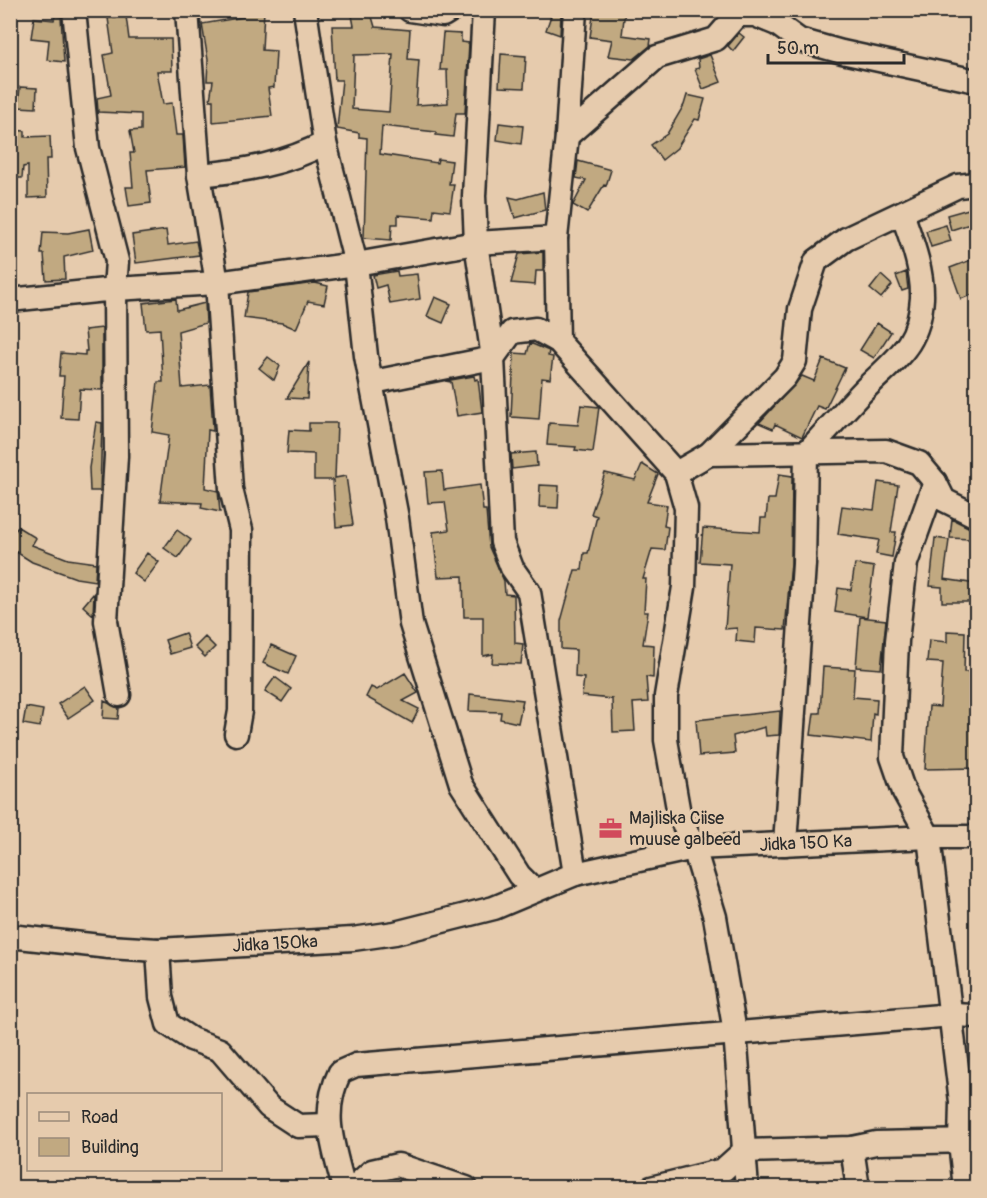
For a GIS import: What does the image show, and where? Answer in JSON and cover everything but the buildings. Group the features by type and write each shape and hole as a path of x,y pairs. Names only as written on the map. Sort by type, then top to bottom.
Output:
{"street":[{"path":"74,10 88,148 117,261 115,289 116,456 106,621 119,695"},
{"path":"187,10 199,175 217,283 231,489 240,530 240,711 236,734"},
{"path":"305,10 325,144 356,264 366,356 373,382 397,518 411,624 461,784 519,875 533,890"},
{"path":"410,10 443,15 451,10"},
{"path":"484,10 474,196 476,243 493,358 502,542 512,568 529,592 575,874"},
{"path":"558,341 556,238 567,136 575,10"},
{"path":"567,136 657,57 716,39 738,13 755,15 777,24 799,40 842,52 976,81"},
{"path":"199,175 263,166 302,156 325,144"},
{"path":"676,473 709,454 785,377 795,361 800,309 816,261 846,239 958,186 976,184"},
{"path":"785,844 804,564 806,453 865,389 898,360 915,331 922,297 917,259 902,213"},
{"path":"10,300 115,289 217,283 356,264 476,243 556,238"},
{"path":"373,382 493,358 512,332 536,328 558,341 676,473 686,508 684,587 666,696 666,740 679,814 694,848 715,917 735,1032 747,1188"},
{"path":"709,454 886,451 919,463 944,500 976,516"},
{"path":"934,482 906,563 897,641 891,757 904,792 929,837 961,1102 968,1142 965,1188"},
{"name":"Jidka 150 Ka","path":"533,890 547,888 575,874 694,848 929,837 976,837"},
{"name":"Jidka 150ka","path":"10,936 158,950 353,939 395,933 494,908 533,890"},
{"path":"158,950 161,997 168,1024 191,1039 220,1050 268,1107 298,1126 328,1125"},
{"path":"344,1188 328,1125 332,1089 340,1072 356,1065 735,1032 952,1015 976,1016"},
{"path":"651,1188 723,1170 744,1151 852,1148 876,1143 968,1142"},
{"path":"852,1148 858,1188"},
{"path":"353,1188 372,1171 398,1165 466,1188"}],"place":[{"name":"Majliska Ciise muuse galbeed","path":"611,828"}]}
